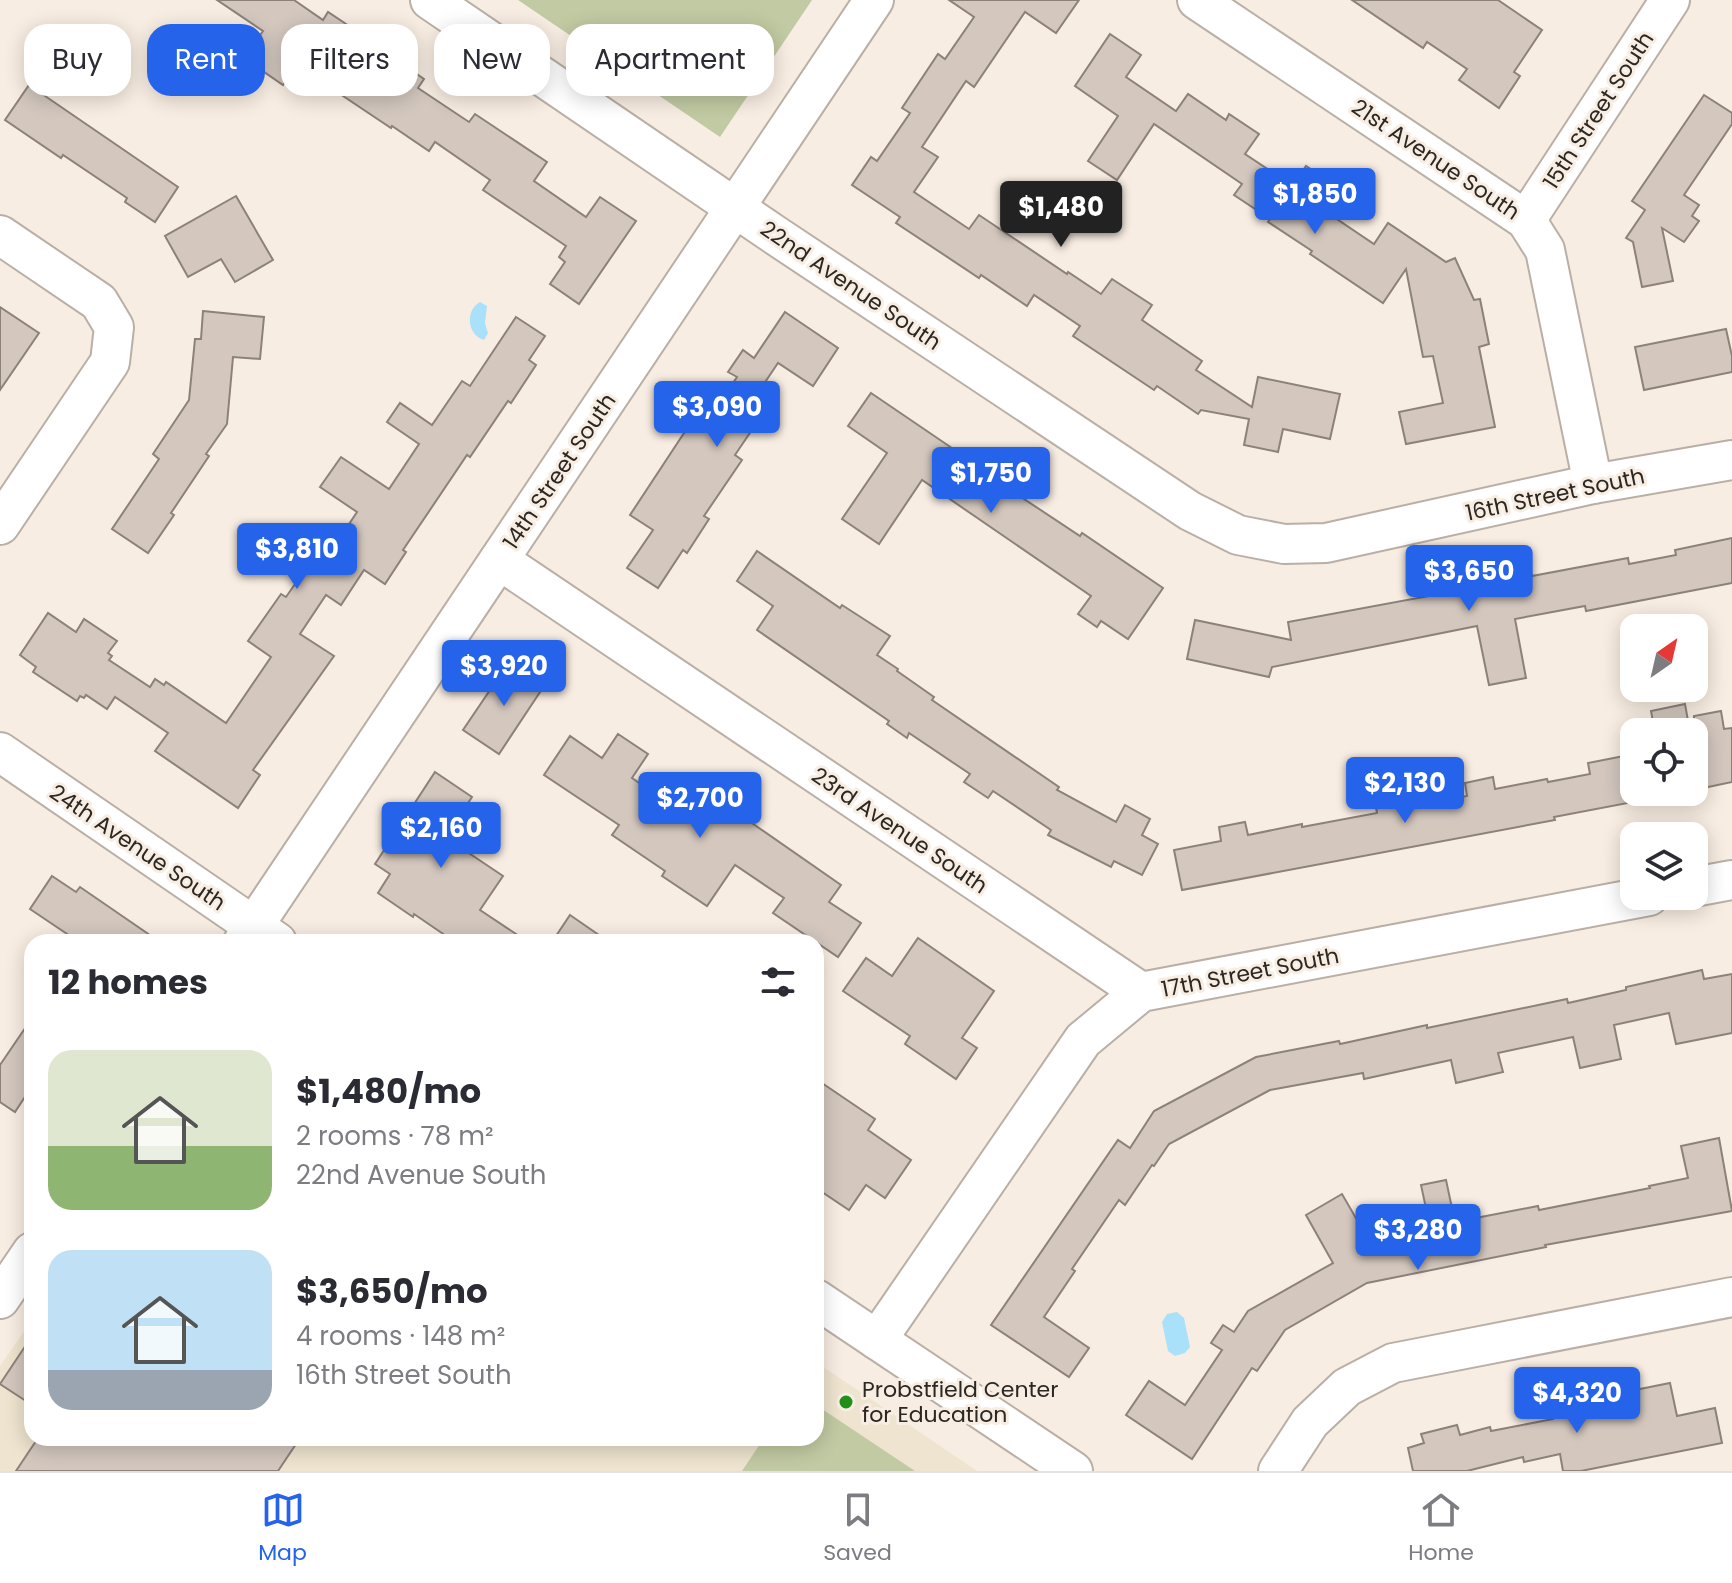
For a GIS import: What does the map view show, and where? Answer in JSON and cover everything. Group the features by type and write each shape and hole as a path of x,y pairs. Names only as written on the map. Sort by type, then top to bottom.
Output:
{"street":[{"name":"22nd Avenue South","path":"430,0 1190,511 1238,535 1284,544"},
{"name":"14th Street South","path":"260,934 499,560 874,0"},
{"name":"21st Avenue South","path":"1197,0 1526,220 1545,250 1593,484"},
{"name":"15th Street South","path":"1526,220 1670,0"},
{"path":"0,235 99,302 114,327 110,362 0,525"},
{"name":"16th Street South","path":"1284,544 1326,543 1593,484 1732,460"},
{"name":"23rd Avenue South","path":"499,560 1141,992"},
{"name":"24th Avenue South","path":"0,752 254,934"},
{"path":"1708,884 1732,880"},
{"name":"17th Street South","path":"877,1340 1083,1040 1141,992 1620,901"},
{"path":"0,1299 24,1264"},
{"path":"1278,1471 1310,1422 1347,1387 1393,1363 1732,1297"},
{"path":"824,1304 1073,1471"}],"shaded area":[{"name":"Probstfield Center for Education","path":"24,1332 24,1446 824,1446 824,1367 977,1471 0,1471 0,1366"}],"green space":[{"path":"518,0 812,0 774,57 774,24 566,24 566,33"},
{"path":"660,96 748,96 720,137"},
{"path":"824,1410 915,1471 742,1471 759,1446 824,1446"}],"water":[{"path":"480,302 487,306 485,323 488,333 484,340 474,333 470,322 472,311"},
{"path":"1177,1312 1184,1318 1190,1347 1185,1353 1175,1356 1168,1351 1162,1322 1167,1314"}],"building":[{"path":"217,0 294,0 323,20 328,12 346,24 281,24 281,84 265,73 265,24 253,24"},
{"path":"949,0 1079,0 1056,33 1025,12 974,87 966,81 922,147 938,157 914,192 969,229 979,215 1101,294 1112,279 1152,305 1142,320 1202,361 1196,370 1252,407 1258,377 1340,394 1330,439 1283,429 1278,452 1244,445 1249,419 1201,410 1198,414 1157,386 1154,390 1073,336 1080,326 1034,295 1027,306 981,275 979,278 896,223 900,217 852,185 871,157 877,161 910,113 902,108 938,54 945,59 974,17"},
{"path":"1352,0 1498,0 1542,30 1514,72 1520,76 1499,108 1459,80 1467,69 1427,42 1423,48"},
{"path":"1110,34 1141,55 1126,77 1176,111 1188,94 1226,120 1229,114 1259,134 1245,154 1293,186 1306,166 1340,189 1325,211 1374,244 1388,223 1446,262 1455,258 1474,300 1480,299 1489,344 1479,347 1495,427 1406,444 1399,412 1443,403 1433,356 1423,357 1406,269 1383,303 1268,222 1270,219 1234,195 1242,184 1154,124 1117,180 1088,161 1118,116 1075,86"},
{"path":"418,88 469,122 475,114 547,162 534,181 586,217 600,197 636,221 579,304 550,284 565,262 559,257 566,246 483,190 490,180 435,142 429,151 343,96 418,96"},
{"path":"24,92 24,96 45,96 178,187 155,222 125,202 127,198 5,120"},
{"path":"1704,95 1732,113 1732,124 1684,195 1699,205 1692,216 1699,221 1684,242 1662,228 1673,281 1642,287 1633,242 1626,238 1645,210 1632,201"},
{"path":"236,196 273,260 235,282 221,259 188,277 165,236"},
{"path":"0,307 39,333 0,390"},
{"path":"203,311 264,317 260,359 233,357 227,424 148,553 112,529 159,459 153,454 189,400 195,339 201,339"},
{"path":"785,312 838,348 813,386 778,363 747,409 760,418 735,455 742,460 704,516 709,519 687,553 683,550 658,588 627,568 653,530 630,515 690,424 700,431 737,377 728,372 743,350 754,358"},
{"path":"516,317 545,336 529,360 536,365 470,457 467,455 403,550 406,552 385,584 364,570 341,605 326,595 300,634 334,656 253,770 260,775 238,808 155,751 168,733 115,697 107,709 86,695 84,698 80,696 77,701 33,672 36,667 20,655 48,613 76,632 84,619 117,641 108,653 112,656 109,660 150,687 155,679 164,685 166,682 226,723 271,657 248,641 281,594 286,597 318,551 327,557 357,512 320,487 341,457 389,489 419,444 387,422 400,403 432,425 462,381 470,386"},
{"path":"1726,329 1732,372 1644,390 1635,347"},
{"path":"871,393 999,480 1001,478 1021,491 1018,495 1080,536 1082,533 1163,588 1128,639 1101,621 1097,627 1078,614 1091,596 922,480 879,544 842,519 887,453 848,426"},
{"path":"1732,538 1732,583 1586,611 1585,606 1515,619 1526,678 1489,685 1477,626 1272,667 1269,677 1187,659 1195,620 1291,640 1288,622 1499,583 1497,577 1531,571 1532,576 1628,558 1629,564 1676,555 1675,550"},
{"path":"757,551 840,608 842,605 890,636 877,655 934,697 932,700 1059,787 1057,790 1116,822 1125,805 1150,819 1142,835 1158,844 1142,875 1114,861 1111,867 1048,835 1051,830 993,791 988,798 964,782 970,774 909,733 907,738 887,724 889,721 757,630 773,606 737,581"},
{"path":"509,662 544,686 499,754 463,730"},
{"path":"1685,704 1688,718 1652,718 1651,711"},
{"path":"1721,711 1724,729 1732,728 1732,782 1708,787 1708,718 1694,716"},
{"path":"618,734 648,754 632,778 669,803 684,781 747,823 749,821 841,885 829,902 861,923 838,957 824,948 824,934 804,934 773,913 784,898 735,865 707,906 662,876 665,871 612,835 619,825 544,775 570,736 602,758"},
{"path":"1620,757 1620,804 1554,817 1555,820 1182,890 1174,850 1221,841 1219,827 1245,822 1248,835 1302,824 1302,827 1377,813 1375,802 1396,798 1398,809 1467,796 1465,783 1493,777 1495,789 1590,774 1588,763"},
{"path":"435,772 472,797 445,837 503,876 480,910 516,934 443,934 378,893 390,874 375,864"},
{"path":"52,876 76,892 80,887 148,934 67,934 30,909"},
{"path":"570,915 597,934 557,934"},
{"path":"918,938 994,991 962,1038 977,1048 956,1079 905,1044 910,1036 843,991 866,958 892,976"},
{"path":"1702,970 1704,979 1732,974 1732,1033 1676,1044 1669,1013 1614,1025 1621,1059 1580,1068 1573,1037 1498,1053 1503,1072 1456,1083 1451,1060 1364,1079 1363,1073 1270,1090 1169,1144 1125,1205 1119,1200 1044,1317 1089,1348 1069,1377 991,1325 1118,1140 1130,1148 1154,1111 1256,1057 1339,1041 1340,1044 1427,1025 1427,1028 1567,999 1568,1003"},
{"path":"24,1030 24,1098 15,1112 0,1102 0,1065"},
{"path":"824,1084 875,1119 868,1130 911,1160 885,1198 866,1185 849,1210 824,1193"},
{"path":"1719,1138 1732,1211 1545,1245 1367,1283 1285,1330 1257,1371 1252,1368 1192,1459 1126,1415 1149,1381 1185,1405 1222,1350 1211,1343 1223,1325 1234,1332 1248,1311 1333,1263 1306,1215 1342,1194 1368,1239 1430,1227 1421,1185 1446,1180 1455,1222 1538,1206 1539,1210 1688,1178 1681,1146"},
{"path":"24,1348 24,1400 0,1384"},
{"path":"1670,1383 1677,1416 1715,1408 1722,1443 1581,1471 1563,1471 1560,1454 1524,1462 1523,1457 1467,1471 1413,1471 1408,1448 1424,1443 1421,1434 1457,1425 1460,1435 1490,1427 1491,1431 1553,1419 1550,1407"},
{"path":"33,1446 295,1446 278,1471 16,1471"}],"place":[{"name":"Probstfield Center for Education","path":"846,1402"}]}
